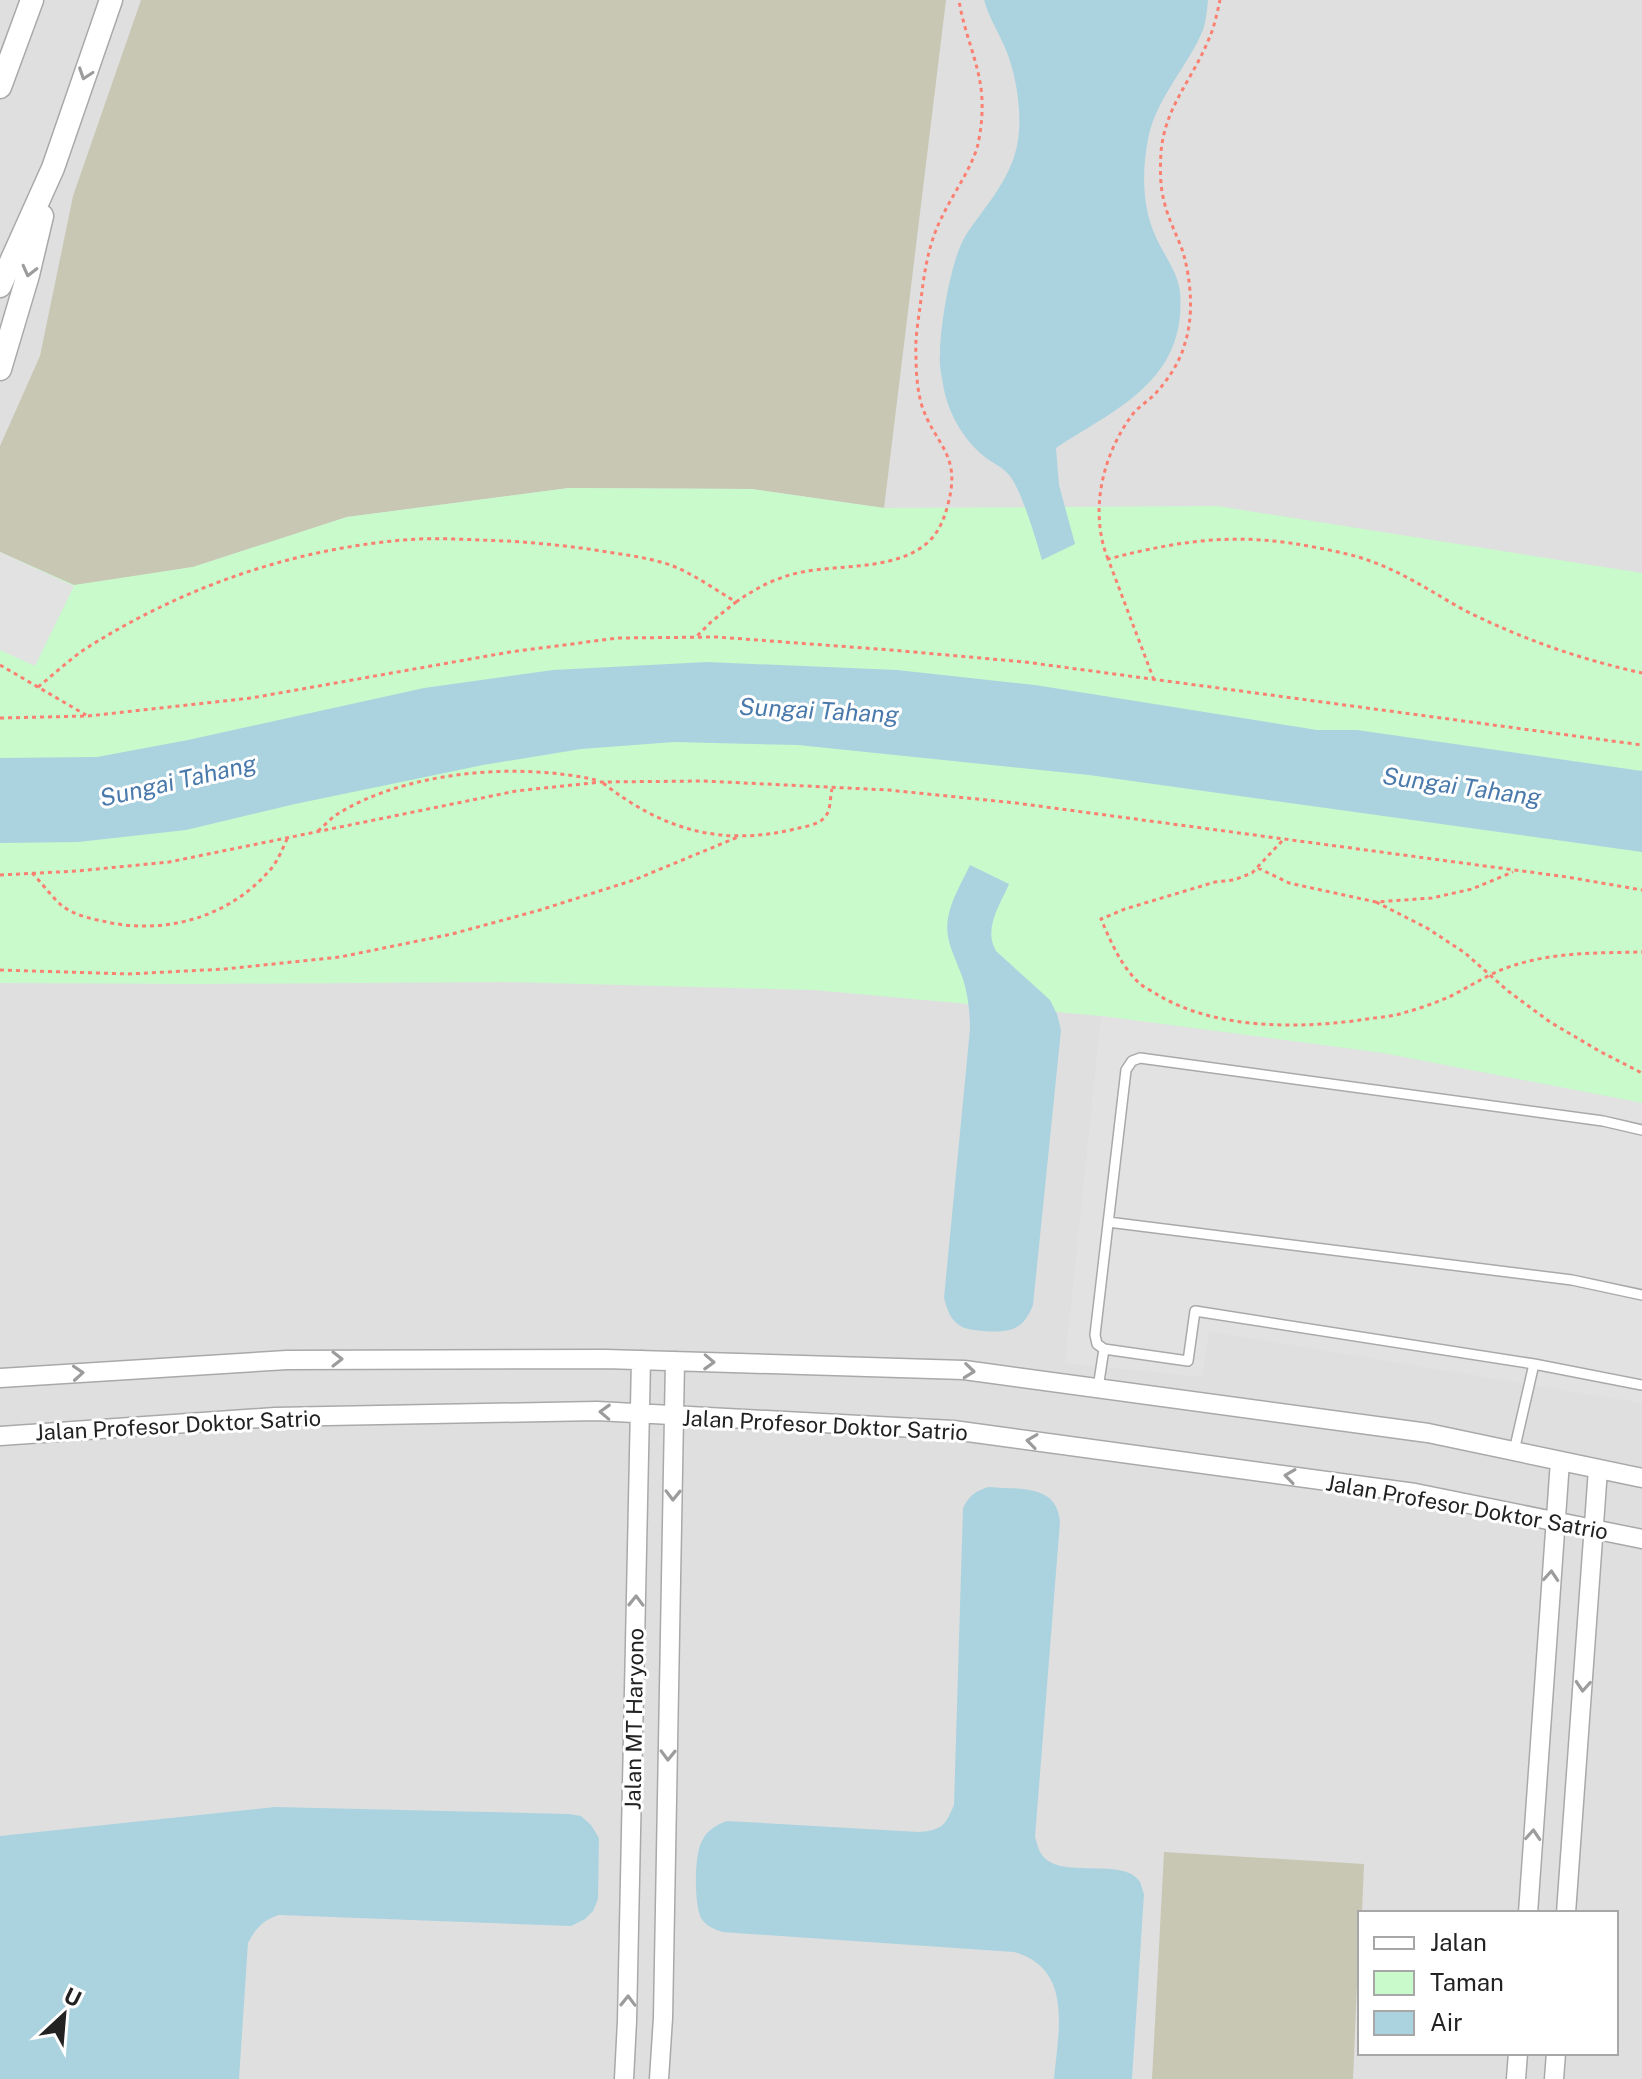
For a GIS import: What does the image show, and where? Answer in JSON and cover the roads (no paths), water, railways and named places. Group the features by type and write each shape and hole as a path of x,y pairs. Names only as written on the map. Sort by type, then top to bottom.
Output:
{"street":[{"path":"0,87 32,0"},
{"path":"0,286 53,168 111,0"},
{"path":"0,369 28,275 53,168"},
{"path":"0,1378 287,1360 641,1360 964,1370 1428,1433 1642,1478"},
{"name":"Jalan MT Haryono","path":"624,2079 641,1360"},
{"name":"Jalan MT Haryono","path":"659,2079 675,1361"},
{"name":"Jalan Profesor Doktor Satrio","path":"0,1436 275,1417 597,1411 953,1430 1415,1493 1642,1539"},
{"path":"1528,1911 1560,1461"},
{"path":"1566,1911 1598,1469"},
{"path":"1516,2079 1518,2055"},
{"path":"1554,2079 1556,2055"}],"lane":[{"path":"1642,1130 1603,1121 1140,1058 1132,1061 1126,1070 1095,1335 1097,1344 1104,1349 1188,1361 1195,1311 1534,1364 1642,1385"},
{"path":"1108,1222 1572,1280 1642,1295"},
{"path":"1098,1388 1104,1349"},
{"path":"1514,1451 1534,1364"}],"water":[{"path":"984,0 1208,0 1203,30 1152,124 1145,163 1145,200 1151,224 1179,288 1180,316 1175,341 1152,380 1135,396 1056,448 1059,485 1075,544 1042,560 1014,482 1004,470 977,450 957,424 945,394 940,365 944,310 956,259 966,235 1008,171 1019,135 1018,97 1013,72"},
{"name":"Sungai Tahang","path":"707,662 897,670 1035,685 1317,730 1357,730 1642,771 1642,852 1089,775 798,745 674,742 581,749 483,765 186,830 78,842 0,843 0,758 97,757 424,688 553,670"},
{"path":"970,865 1009,884 994,917 992,943 996,951 1050,1000 1061,1030 1033,1305 1025,1320 1008,1331 962,1327 951,1316 944,1298 970,1029 966,991 949,942 947,926 957,891"},
{"path":"989,1487 1035,1491 1052,1500 1057,1509 1060,1522 1035,1837 1042,1855 1057,1865 1122,1871 1133,1875 1140,1883 1144,1894 1132,2079 1054,2079 1059,2023 1054,1987 1046,1972 1033,1960 1014,1952 722,1932 705,1923 699,1911 696,1879 699,1847 709,1831 727,1821 919,1832 933,1830 945,1822 954,1805 963,1508 973,1494"},
{"path":"275,1807 581,1816 599,1838 598,1899 585,1919 571,1926 279,1915 260,1925 248,1943 239,2079 0,2079 0,1836"}]}
